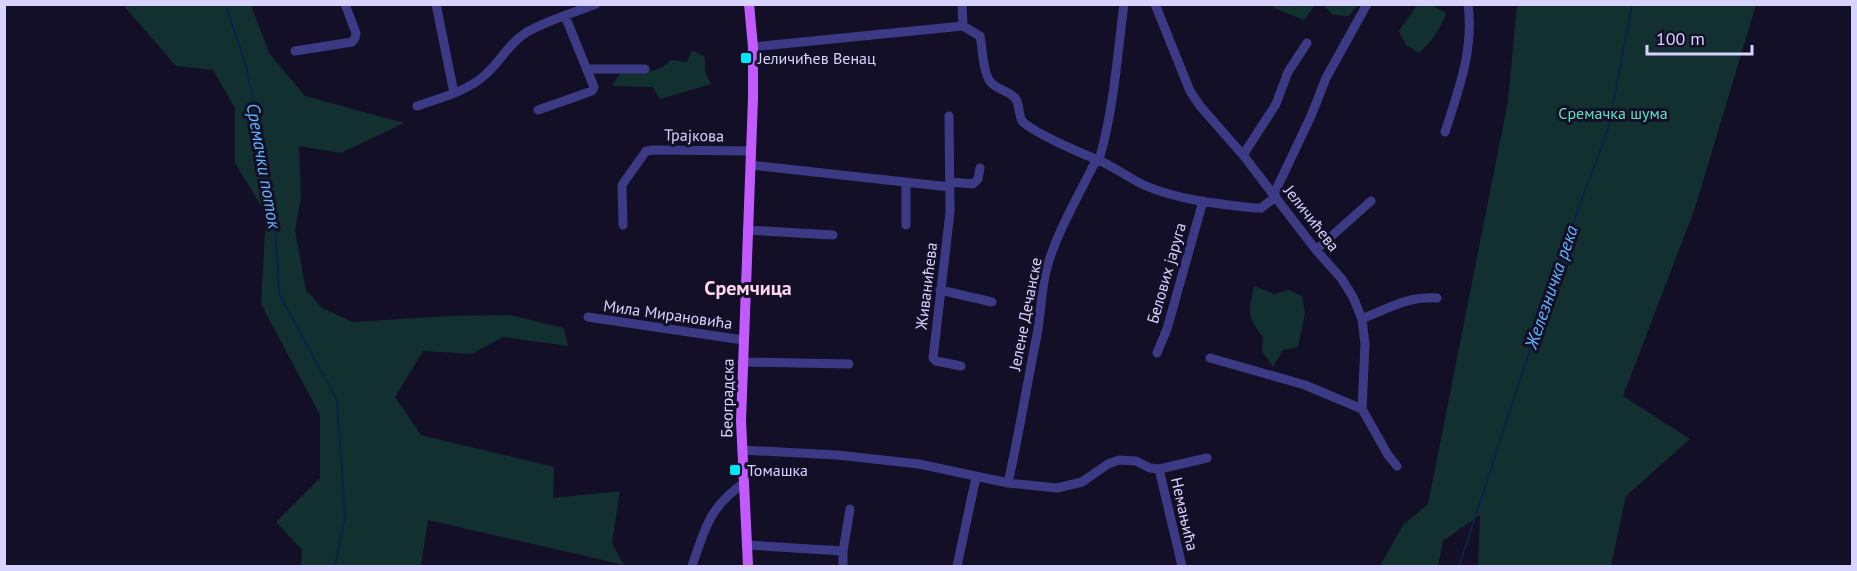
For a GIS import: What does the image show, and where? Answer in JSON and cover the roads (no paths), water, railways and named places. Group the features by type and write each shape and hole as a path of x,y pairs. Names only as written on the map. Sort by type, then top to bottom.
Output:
{"main road":[{"name":"Београдска","path":"748,567 742,450 742,362 751,151 753,47 750,4"}],"street":[{"path":"295,51 352,42 356,33 345,4"},
{"path":"436,4 454,93"},
{"path":"417,106 467,88 484,76 511,45 526,33 596,4"},
{"path":"962,4 963,26"},
{"path":"1099,160 1107,135 1113,103 1124,4"},
{"name":"Јеличићева","path":"1155,4 1190,91 1316,250 1341,278 1362,319 1365,344 1362,409"},
{"path":"753,47 963,26 980,36 989,80 995,86 1014,95 1018,101 1023,122 1160,191 1203,201 1261,208 1275,196 1326,78 1367,4"},
{"path":"1446,132 1468,50 1471,27 1468,4"},
{"path":"538,110 592,92 594,87 565,16"},
{"path":"1243,155 1276,104 1288,72 1307,43"},
{"path":"587,69 645,69"},
{"name":"Живанићева","path":"949,116 950,212 933,358 936,361 962,366"},
{"name":"Трајкова","path":"623,225 622,186 646,151 751,151"},
{"name":"Јелене Дечанске","path":"1008,483 1019,438 1046,273 1053,250 1067,219 1095,162 1099,160"},
{"path":"750,165 906,183 950,185 976,182 980,168"},
{"path":"906,183 906,225"},
{"name":"Белових јаруга","path":"1157,353 1167,329 1203,201"},
{"path":"1316,250 1371,201"},
{"path":"747,230 833,235"},
{"path":"940,290 992,302"},
{"path":"1362,319 1408,300 1420,297 1437,298"},
{"name":"Мила Мирановића","path":"588,317 743,340"},
{"path":"1210,358 1305,385 1362,409 1388,455 1397,466"},
{"path":"742,362 849,364"},
{"path":"742,450 837,455 919,464 976,477 1042,488 1082,482 1108,464 1119,460 1136,461 1150,468 1159,469 1207,458"},
{"name":"Немањића","path":"1159,469 1182,567"},
{"path":"957,567 976,477"},
{"path":"693,567 711,515 744,483"},
{"path":"843,567 849,509"},
{"path":"748,545 843,551"}],"waterway":[{"name":"Сремачки поток","path":"225,4 246,65 274,205 279,294 337,400 345,517 335,566"},
{"name":"Железничка река","path":"1459,566 1557,267 1609,126 1632,4"}],"place":[{"name":"Јеличићев Венац","path":"746,58"},
{"name":"Томашка","path":"735,470"}],"district":[{"name":"Сремчица","path":"748,288"}],"park label":[{"name":"Сремачка шума","path":"1613,113"}]}
